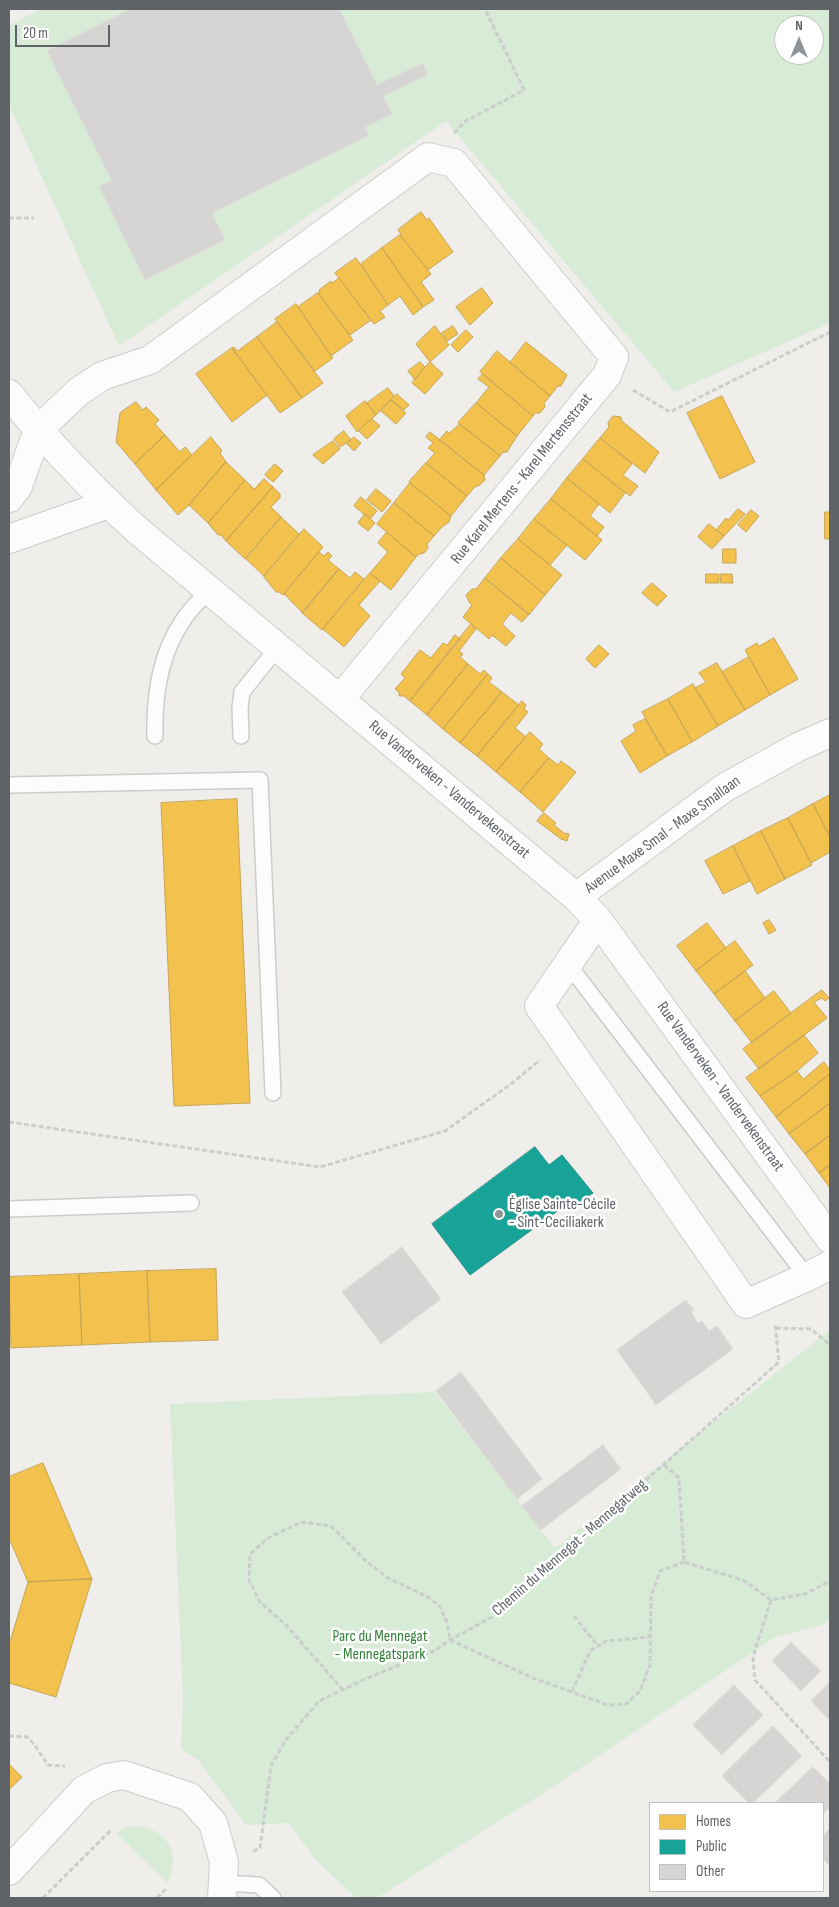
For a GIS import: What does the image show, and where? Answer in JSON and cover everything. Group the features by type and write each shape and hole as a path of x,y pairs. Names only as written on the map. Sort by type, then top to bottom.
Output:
{"street":[{"path":"9,498 18,486 38,430 78,392 102,376 150,360 428,157 454,163 532,255 614,357 607,375"},
{"name":"Rue Karel Mertens - Karel Mertensstraat","path":"340,698 607,375"},
{"name":"Rue Vanderveken - Vandervekenstraat","path":"9,394 38,430 108,504 576,897 598,920 830,1239"},
{"path":"9,539 108,504"},
{"name":"Avenue Maxe Smal - Maxe Smallaan","path":"576,897 724,788 798,747 830,733"},
{"path":"598,920 540,1006 746,1304 819,1271"},
{"path":"9,1871 84,1790 108,1778 124,1775 190,1797 213,1823 223,1881"}],"lane":[{"path":"155,736 154,711 160,674 168,649 182,622 209,590"},
{"path":"241,736 240,708 242,692 278,647"},
{"path":"9,785 260,780 273,1093"},
{"path":"568,964 819,1271"},
{"path":"9,1209 191,1203"},
{"path":"223,1881 259,1885 273,1898"}],"path":[{"path":"428,157 466,121 524,90 485,9"},
{"path":"9,218 34,218"},
{"path":"607,375 670,412 830,332"},
{"path":"9,1122 320,1166 445,1131 511,1084 564,1041"},
{"name":"Chemin du Mennegat - Mennegatweg","path":"223,1881 260,1848 271,1766 285,1741 319,1701 372,1676 434,1651 492,1617 779,1362 772,1292"},
{"path":"776,1328 811,1329 830,1345"},
{"path":"664,1464 679,1478 684,1562"},
{"path":"343,1690 286,1624 260,1602 249,1580 250,1554 268,1538 302,1522 331,1526 367,1562 388,1578 426,1596 439,1605 447,1622 450,1640 533,1678 608,1705 626,1704 640,1691 650,1665 651,1597 660,1571 684,1562 743,1580 771,1600 805,1594 830,1581"},
{"path":"771,1600 753,1657 755,1680 830,1762"},
{"path":"574,1616 598,1646"},
{"path":"572,1692 590,1651 606,1641 651,1637"},
{"path":"9,1736 26,1737 34,1744 48,1765"},
{"path":"43,1898 111,1830"},
{"path":"157,1898 167,1888"}],"green space":[{"path":"42,9 830,9 830,323 674,392 446,121 119,346 9,105 9,25"},
{"name":"Parc du Mennegat - Mennegatspark","path":"830,1330 830,1618 824,1624 774,1638 542,1794 377,1898 356,1898 314,1858 289,1823 246,1825 199,1761 181,1749 183,1700 170,1404 435,1392 555,1548"},
{"path":"131,1826 143,1827 154,1831 168,1843 172,1851 173,1861 168,1883 116,1833"}],"building: Homes":[{"path":"421,212 427,220 429,218 453,252 428,270 398,230"},
{"path":"400,235 431,274 421,282 434,300 423,307 382,248"},
{"path":"382,248 423,307 413,315 400,296 388,305 361,264"},
{"path":"356,258 388,305 380,311 385,317 374,324 335,273"},
{"path":"339,278 371,320 350,335 318,293 320,292 319,290 331,281 332,283"},
{"path":"482,288 493,303 470,325 456,307"},
{"path":"318,293 353,340 331,356 298,307"},
{"path":"296,304 333,358 315,371 275,319"},
{"path":"277,322 323,383 302,398 257,337"},
{"path":"435,326 449,345 430,362 416,344"},
{"path":"453,326 458,334 447,341 442,333"},
{"path":"466,330 473,337 458,352 451,345"},
{"path":"257,337 302,398 280,413 232,348 234,347 237,351"},
{"path":"526,342 567,375 561,386 558,386 550,396 510,363"},
{"path":"232,348 267,395 232,422 196,374"},
{"path":"497,351 550,396 544,403 545,407 540,413 535,413 533,416 480,372"},
{"path":"420,362 425,367 415,380 408,371"},
{"path":"430,362 443,374 425,394 412,383"},
{"path":"483,374 533,416 517,436 476,403 489,387 478,379"},
{"path":"388,388 394,396 376,415 367,403"},
{"path":"397,394 409,405 404,410 391,400"},
{"path":"722,396 755,462 720,479 687,413"},
{"path":"391,400 406,413 396,424 381,411"},
{"path":"365,401 376,415 357,432 346,416"},
{"path":"136,402 143,410 146,407 159,420 155,424 165,435 135,464 116,442 120,413"},
{"path":"476,403 517,436 507,452 503,452 500,456 458,423"},
{"path":"613,416 621,417 622,421 659,452 645,473 600,438 609,427 608,423"},
{"path":"372,419 380,426 367,439 359,431"},
{"path":"460,424 500,456 484,475 439,440 447,431 449,433"},
{"path":"344,431 351,440 340,447 334,439"},
{"path":"430,432 484,475 485,480 467,496 426,463 435,453 428,448 433,443 426,437"},
{"path":"165,435 180,452 185,447 192,455 156,490 135,464"},
{"path":"211,437 222,451 220,453 226,462 178,515 156,490"},
{"path":"354,437 361,443 354,451 347,444"},
{"path":"600,438 632,464 623,475 638,486 630,496 583,459"},
{"path":"333,441 340,449 323,464 313,455"},
{"path":"583,459 625,493 610,513 567,478"},
{"path":"226,462 245,480 208,523 189,505"},
{"path":"426,463 467,496 451,516 409,482"},
{"path":"275,464 283,471 273,482 265,475"},
{"path":"567,478 599,504 590,516 604,527 597,536 551,499"},
{"path":"264,479 273,487 226,541 208,523 245,480 254,489"},
{"path":"410,483 451,516 449,522 434,536 394,503"},
{"path":"273,487 280,494 280,498 271,507 281,517 245,559 226,541"},
{"path":"376,489 391,501 382,512 367,500"},
{"path":"361,497 377,511 370,519 354,506"},
{"path":"551,499 602,540 585,560 534,519"},
{"path":"394,503 434,536 427,544 428,548 424,553 416,557 377,524"},
{"path":"738,509 745,514 724,536 716,530 726,518 728,520"},
{"path":"751,510 759,516 746,532 738,525"},
{"path":"825,512 830,512 830,539 825,539"},
{"path":"365,514 375,523 368,531 358,523"},
{"path":"281,517 299,534 264,576 246,559"},
{"path":"534,519 567,545 550,565 518,539"},
{"path":"709,524 724,536 712,549 698,537"},
{"path":"304,529 323,547 283,595 276,592 264,577"},
{"path":"387,532 416,557 391,590 370,573 388,552 378,543"},
{"path":"518,539 562,575 545,595 501,558"},
{"path":"723,549 736,549 736,563 723,563"},
{"path":"319,552 324,556 328,552 332,556 328,560 339,569 303,613 284,594"},
{"path":"501,558 545,595 529,615 485,578"},
{"path":"339,569 350,578 355,572 364,579 322,630 302,613"},
{"path":"370,573 380,581 359,605 370,616 344,647 323,629"},
{"path":"706,574 719,574 719,583 706,583"},
{"path":"721,574 732,574 733,583 721,583"},
{"path":"485,578 529,614 522,622 511,613 502,624 515,636 506,646 492,635 489,639 463,617 472,605 466,595 472,589 476,589"},
{"path":"652,583 667,596 657,606 642,593"},
{"path":"471,624 476,629 459,651 463,654 460,657 468,664 427,715 410,701"},
{"path":"455,635 460,639 410,701 404,696 399,696 399,692 395,689 405,678 401,674 420,650 431,658 443,643 447,645"},
{"path":"774,638 798,679 770,695 745,650 757,643 759,646"},
{"path":"599,645 609,654 595,668 586,659"},
{"path":"749,657 770,695 745,710 722,672"},
{"path":"717,663 745,710 718,726 695,688 706,682 699,673"},
{"path":"468,664 480,674 484,670 488,674 443,729 427,715"},
{"path":"488,674 492,678 489,682 502,692 460,743 443,729"},
{"path":"693,684 718,726 692,742 668,699"},
{"path":"502,692 519,705 477,756 460,743"},
{"path":"668,699 692,742 667,756 642,712"},
{"path":"522,701 526,705 524,709 528,712 515,728 526,737 496,772 477,756"},
{"path":"645,719 667,756 640,773 621,741 636,731 633,725"},
{"path":"530,732 543,744 539,749 549,758 520,792 496,772"},
{"path":"549,758 558,765 561,761 576,772 543,812 520,792"},
{"path":"830,795 830,837 813,804"},
{"path":"237,799 250,1103 174,1106 161,803"},
{"path":"813,804 830,837 830,852 811,863 788,818"},
{"path":"544,813 556,823 554,825 565,834 569,834 567,841 561,839 537,821"},
{"path":"788,818 812,865 785,879 761,831"},
{"path":"761,831 785,879 757,894 733,846"},
{"path":"733,846 750,881 723,894 705,861"},
{"path":"769,920 776,930 769,934 763,923"},
{"path":"707,923 726,948 696,971 677,946"},
{"path":"735,941 753,965 714,994 696,971"},
{"path":"745,971 765,998 735,1021 714,994"},
{"path":"822,990 829,998 825,1001 822,998 814,1002 827,1018 759,1069 743,1049"},
{"path":"774,991 791,1013 752,1043 735,1021"},
{"path":"804,1035 818,1053 797,1071 760,1096 746,1078"},
{"path":"824,1062 830,1070 830,1074 776,1117 760,1096 797,1071 803,1079"},
{"path":"830,1074 830,1103 789,1134 776,1117"},
{"path":"830,1103 830,1135 805,1154 789,1134"},
{"path":"830,1135 830,1165 819,1173 805,1154"},
{"path":"830,1165 830,1188 819,1173"},
{"path":"216,1269 218,1340 150,1342 147,1271"},
{"path":"147,1271 150,1342 82,1345 79,1274"},
{"path":"79,1274 82,1345 11,1348 9,1277"},
{"path":"43,1463 92,1579 28,1582 9,1538 9,1477"},
{"path":"92,1579 56,1697 9,1683 9,1645 28,1582"},
{"path":"9,1764 22,1777 9,1790"}],"building: Public":[{"name":"Église Sainte-Cécile - Sint-Ceciliakerk","path":"535,1147 549,1165 562,1155 593,1193 577,1204 574,1199 470,1275 432,1224"}],"building: Other":[{"path":"131,9 339,9 377,85 423,63 428,75 383,96 392,114 365,127 369,135 212,213 225,240 145,280 99,186 112,181 47,51"},
{"path":"402,1247 441,1299 381,1344 342,1292"},
{"path":"686,1300 694,1310 691,1312 698,1323 702,1321 709,1331 717,1326 733,1349 656,1405 617,1350"},
{"path":"461,1372 542,1479 517,1499 436,1391"},
{"path":"603,1445 621,1469 541,1530 522,1506"},
{"path":"791,1642 821,1671 801,1691 772,1661"},
{"path":"830,1682 830,1721 811,1701"},
{"path":"734,1685 763,1715 722,1755 693,1725"},
{"path":"773,1726 802,1756 754,1802 748,1802 722,1776"},
{"path":"813,1767 830,1784 830,1807 824,1813 824,1802 776,1802"},
{"path":"830,1828 830,1866 824,1860 824,1835"}],"place":[{"name":"Église Sainte-Cécile - Sint-Ceciliakerk","path":"499,1214"}]}
